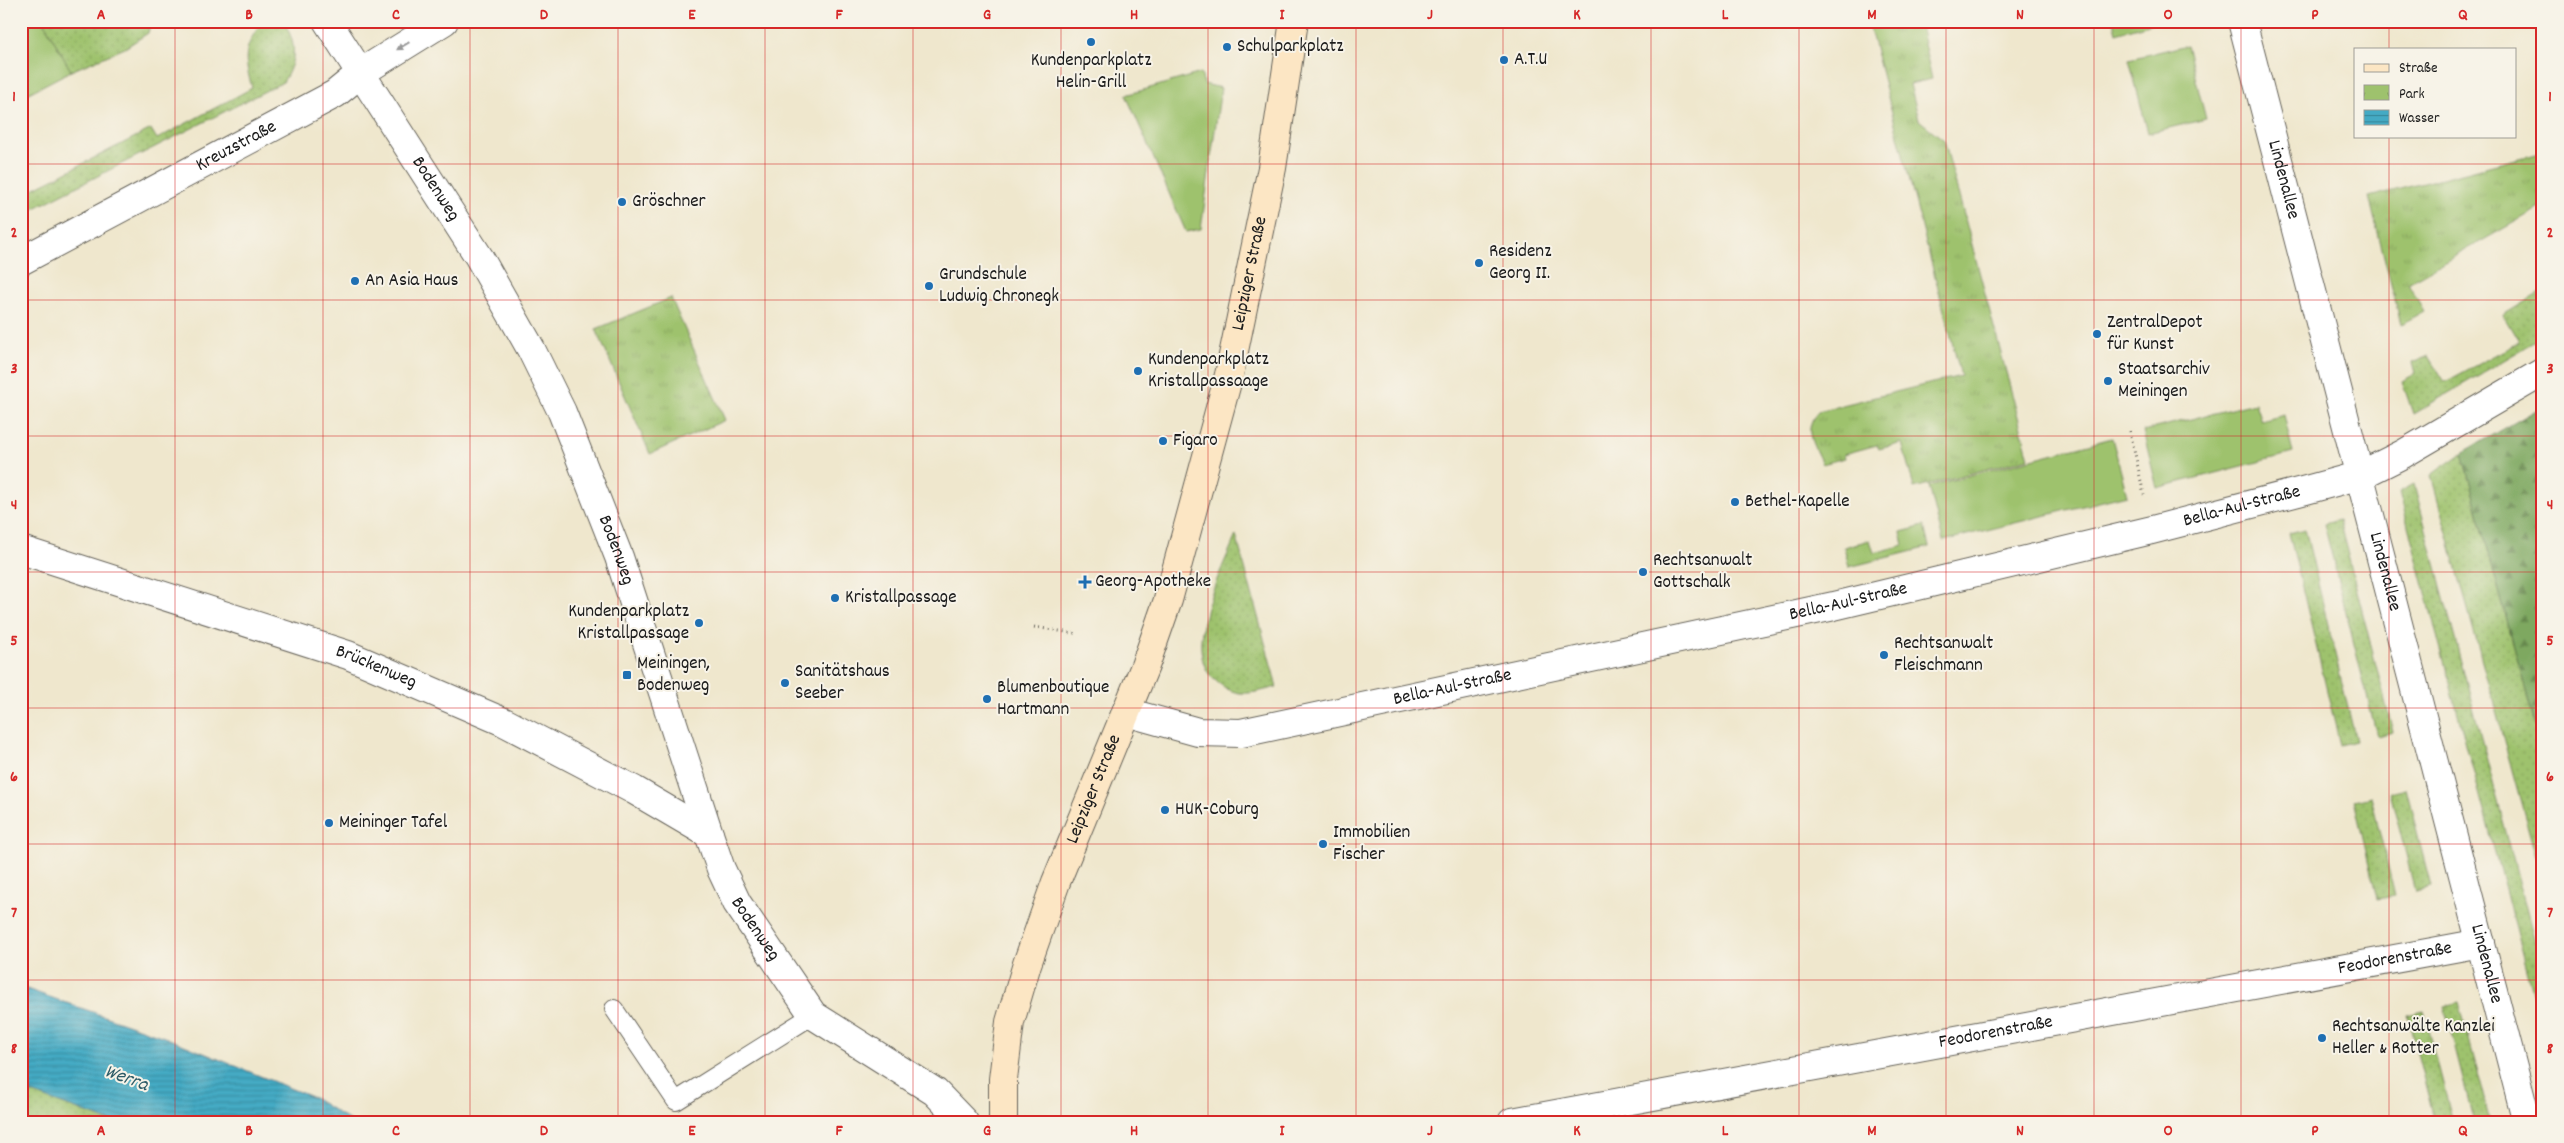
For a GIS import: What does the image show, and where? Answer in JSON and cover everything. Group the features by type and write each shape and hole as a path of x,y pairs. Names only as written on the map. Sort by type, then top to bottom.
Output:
{"main road":[{"name":"Leipziger Straße","path":"1003,1122 1003,1079 1010,1022 1024,972 1056,882 1145,666 1168,600 1229,375 1272,168 1294,21"}],"street":[{"name":"Bodenweg","path":"327,21 362,72 479,257 531,349 562,412 619,557 709,834 721,869 737,903 813,1015 935,1092 964,1122"},
{"name":"Kreuzstraße","path":"21,261 335,94 362,72 444,21"},
{"name":"Lindenallee","path":"2242,21 2527,1122"},
{"name":"Bella-Aul-Straße","path":"1126,712 1198,732 1241,732 1834,606 2152,530 2360,475 2412,449 2543,372"},
{"name":"Brückenweg","path":"21,550 348,655 504,722 634,790 709,834"},
{"name":"Feodorenstraße","path":"1512,1122 2480,943"}],"lane":[{"path":"614,1009 676,1101 813,1015"}],"path":[{"path":"2130,431 2152,530"},
{"path":"1034,627 1078,634"}],"green space":[{"path":"21,21 43,21 71,71 21,97"},
{"path":"43,21 151,21 148,33 125,48 71,71"},
{"path":"260,21 283,21 288,29 294,52 291,66 283,82 21,215 21,195 151,129 157,139 252,88 247,69 246,54 250,40 261,24"},
{"path":"1868,21 1919,21 1932,79 1910,84 1919,120 1944,140 2029,458 1914,488 1902,443 1879,449 1877,445 1844,454 1845,458 1822,464 1810,431 1813,418 1818,411 1961,376"},
{"path":"2113,21 2160,21 2116,33"},
{"path":"2187,45 2206,119 2148,133 2129,59"},
{"path":"1201,73 1204,84 1221,88 1201,229 1186,232 1126,95"},
{"path":"2543,152 2543,206 2408,283 2424,311 2401,324 2369,197"},
{"path":"2543,291 2543,337 2413,414 2402,381 2415,374 2412,363 2429,356 2445,382 2519,342 2503,315"},
{"path":"671,298 725,420 650,454 596,329"},
{"path":"2255,403 2261,421 2284,415 2293,453 2157,488 2143,431"},
{"path":"2543,406 2543,755 2462,453"},
{"path":"2112,438 2127,495 1943,541 1929,486"},
{"path":"2462,453 2543,755 2543,883 2431,475"},
{"path":"2414,484 2543,972 2543,1033 2399,492"},
{"path":"2339,520 2393,732 2377,736 2324,524"},
{"path":"1924,526 1929,547 1849,567 1844,547 1870,540 1874,553 1904,545 1901,532"},
{"path":"2305,529 2356,741 2340,745 2289,533"},
{"path":"1236,535 1277,687 1249,693 1233,692 1216,681 1205,668 1201,650 1206,610"},
{"path":"2406,788 2431,887 2415,891 2390,792"},
{"path":"2371,796 2395,896 2377,899 2354,800"},
{"path":"2459,1002 2491,1122 2474,1122 2444,1006"},
{"path":"2424,1011 2453,1122 2435,1122 2407,1015"},
{"path":"21,1089 112,1122 21,1122"}],"water":[{"name":"Werra","path":"21,987 167,1038 314,1098 352,1122 112,1122 21,1089"}],"place":[{"name":"Kundenparkplatz Helin-Grill","path":"1091,42"},
{"name":"Schulparkplatz","path":"1227,47"},
{"name":"A.T.U","path":"1504,60"},
{"name":"Gröschner","path":"622,202"},
{"name":"Residenz Georg II.","path":"1479,263"},
{"name":"An Asia Haus","path":"355,281"},
{"name":"Grundschule Ludwig Chronegk","path":"929,286"},
{"name":"ZentralDepot für Kunst","path":"2097,334"},
{"name":"Kundenparkplatz Kristallpassaage","path":"1138,371"},
{"name":"Staatsarchiv Meiningen","path":"2108,381"},
{"name":"Figaro","path":"1163,441"},
{"name":"Bethel-Kapelle","path":"1735,502"},
{"name":"Rechtsanwalt Gottschalk","path":"1643,572"},
{"name":"Georg-Apotheke","path":"1085,582"},
{"name":"Kristallpassage","path":"835,598"},
{"name":"Kundenparkplatz Kristallpassage","path":"699,623"},
{"name":"Rechtsanwalt Fleischmann","path":"1884,655"},
{"name":"Meiningen, Bodenweg","path":"627,675"},
{"name":"Sanitätshaus Seeber","path":"785,683"},
{"name":"Blumenboutique Hartmann","path":"987,699"},
{"name":"HUK-Coburg","path":"1165,810"},
{"name":"Meininger Tafel","path":"329,823"},
{"name":"Immobilien Fischer","path":"1323,844"},
{"name":"Rechtsanwälte Kanzlei Heller & Rotter","path":"2322,1038"}]}
